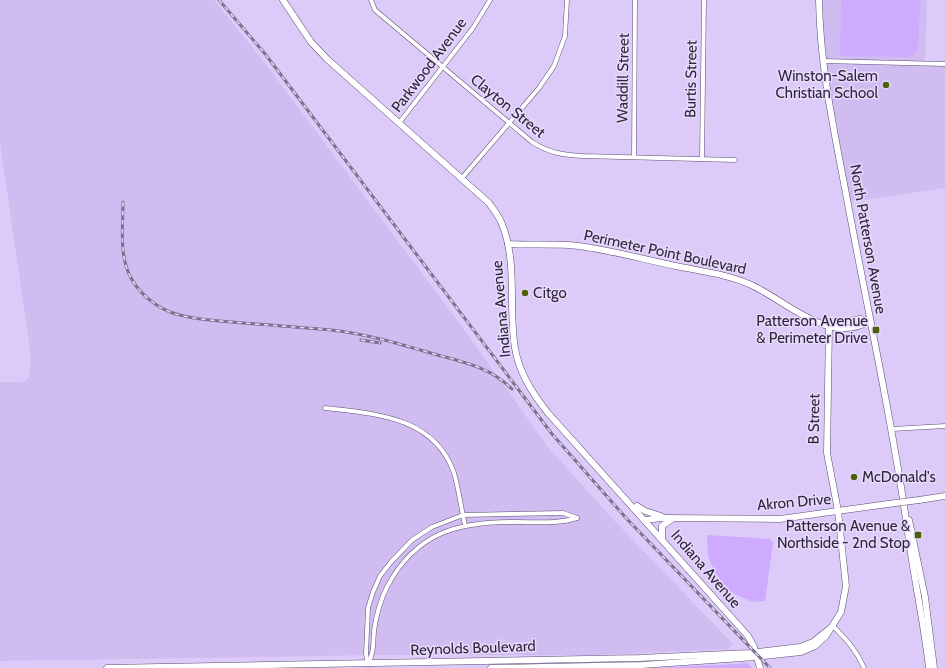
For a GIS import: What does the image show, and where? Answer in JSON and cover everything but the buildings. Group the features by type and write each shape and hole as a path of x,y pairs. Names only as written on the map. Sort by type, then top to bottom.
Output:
{"main road":[{"name":"Indiana Avenue","path":"283,0 306,35 327,59 489,203 501,222 508,244 512,267 514,342 522,372 533,393 548,414 748,636 760,668"},
{"name":"North Patterson Avenue","path":"819,0 823,61 870,321 892,429 905,504 929,668"},
{"name":"Perimeter Point Boulevard","path":"508,244 579,246 740,280 764,291 801,315 829,325 850,327 861,326 870,321"},
{"name":"B Street","path":"829,325 827,452 838,511"},
{"name":"Akron Drive","path":"645,520 672,518 780,519 945,496"},
{"path":"625,498 643,510 672,518"},
{"name":"North Patterson Avenue","path":"905,504 919,560 934,668"},
{"name":"Reynolds Boulevard","path":"491,668 642,665 801,652 815,646 826,636 833,626 843,606 846,586 838,511"},
{"path":"662,539 662,526 672,518"},
{"name":"Reynolds Boulevard","path":"107,668 368,666 756,655"}],"street":[{"name":"Clayton Street","path":"371,0 375,10 508,123 542,149 555,154 584,156 735,160"},
{"name":"Parkwood Avenue","path":"399,123 442,68 483,12 490,0"},
{"path":"462,178 539,88 556,62 565,36 567,0"},
{"name":"Waddill Street","path":"634,157 636,0"},
{"name":"Burtis Street","path":"702,159 704,0"},
{"path":"823,61 945,64"},
{"path":"325,408 391,417 412,425 425,434 439,447 454,474 465,525"},
{"path":"892,429 945,426"},
{"path":"563,513 577,518 563,523 500,522 465,525 451,528 429,540 411,554 392,577 386,589 377,615 373,654 368,666 366,654 368,608 380,576 401,550 412,540 432,527 463,515 563,513"},
{"path":"833,626 853,647 864,668"}],"shaded area":[{"path":"0,0 214,0 268,67 470,338 548,447 609,515 733,644 729,649 594,655 381,655 0,661 0,382 23,382 29,377 31,356 0,143"},
{"name":"Winston-Salem Christian School","path":"819,0 927,0 925,63 945,64 945,188 848,202 830,106"},
{"path":"841,0 920,0 918,50 910,57 840,56"},
{"path":"707,535 770,539 773,543 765,601 752,602 731,592 715,573 708,556"},
{"path":"748,663 752,668 654,668 737,664"}],"railway":[{"path":"219,0 266,55 552,434 626,518 770,668"},
{"path":"123,202 122,240 124,259 130,276 142,293 152,302 170,312 200,319 331,330 370,337 476,366 495,375 512,389"},
{"path":"361,340 380,343"}],"place":[{"name":"Winston-Salem Christian School","path":"886,85"},
{"name":"Citgo","path":"525,293"},
{"name":"Patterson Avenue & Perimeter Drive","path":"876,330"},
{"name":"McDonald's","path":"854,477"},
{"name":"Patterson Avenue & Northside - 2nd Stop","path":"918,535"}]}
